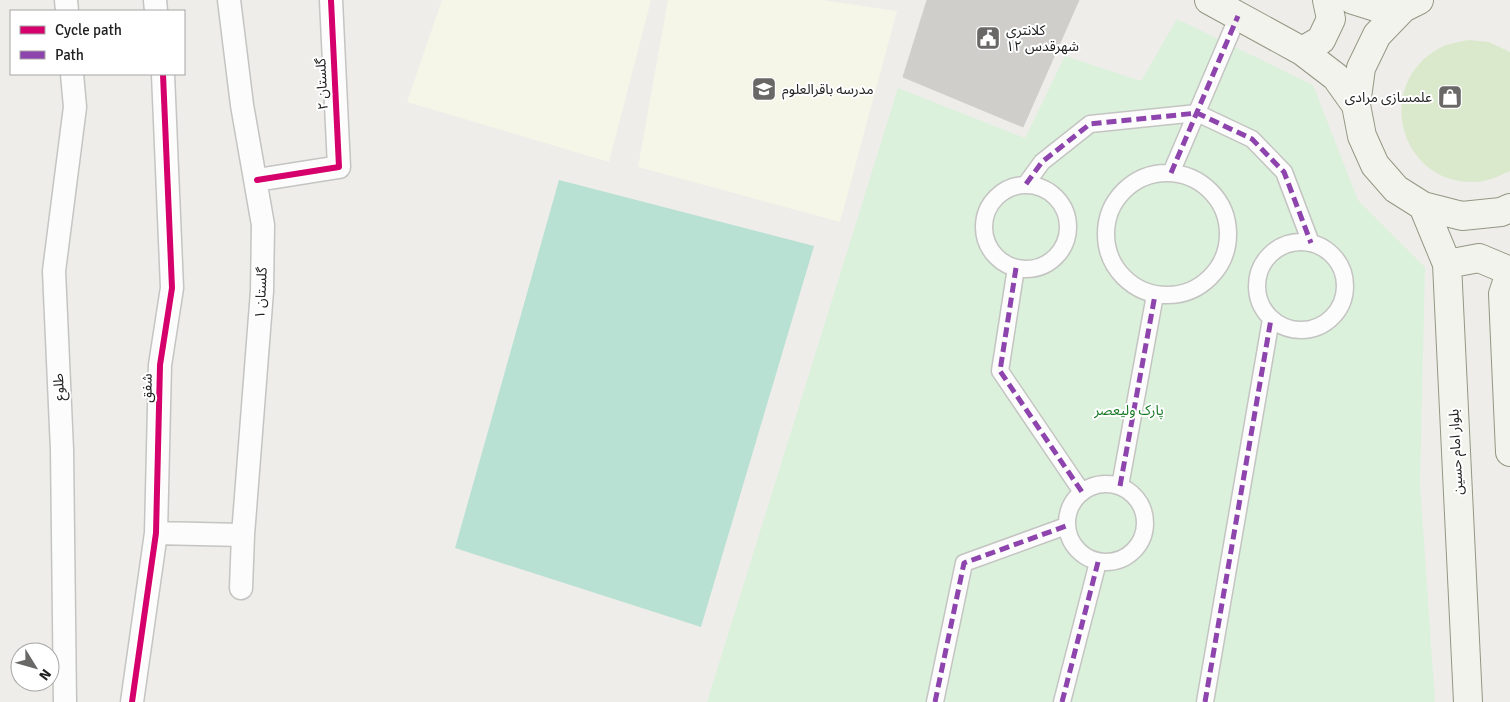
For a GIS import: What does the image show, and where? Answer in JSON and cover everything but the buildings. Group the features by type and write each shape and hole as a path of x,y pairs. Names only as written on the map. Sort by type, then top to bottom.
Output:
{"main road":[{"path":"1209,0 1302,51 1336,77 1356,105"},
{"path":"1302,51 1321,40 1331,19 1327,0"},
{"path":"1353,0 1385,10 1411,4"},
{"path":"1411,4 1377,34 1361,68 1356,105 1362,136 1375,165 1396,189 1423,206 1462,216 1501,212 1510,208"},
{"name":"بلوار امام حسین","path":"1423,206 1447,264 1468,702"},
{"path":"1447,264 1479,258 1510,272 1503,294 1510,452"}],"street":[{"name":"گلستان ۱","path":"229,0 242,105 264,226 262,291 243,534 241,588"},
{"name":"گلستان ۲","path":"257,180 339,167 331,0"},
{"path":"1171,173 1238,16"},
{"name":"طلوع","path":"65,702 62,450 54,271 74,107 72,75"},
{"name":"شفق","path":"132,702 156,533 160,365 172,288 163,75"},
{"path":"1026,184 1042,162 1090,124 1197,113 1252,139 1284,172 1311,243"},
{"path":"1171,173 1191,178 1206,187 1218,200 1226,216 1229,234 1226,252 1218,268 1206,282 1191,291 1174,295 1155,295 1136,288 1121,274 1110,257 1106,237 1108,217 1117,198 1132,184 1151,175 1171,173"},
{"path":"1026,184 1052,193 1061,204 1067,217 1068,231 1064,245 1056,257 1044,265 1030,269 1016,268 1004,263 993,254 986,242 984,222 991,203 1000,193 1012,187 1026,184"},
{"path":"1297,242 1311,243 1324,248 1335,258 1342,270 1345,284 1344,298 1337,311 1327,322 1313,328 1298,330 1284,327 1271,319 1262,307 1257,293 1258,278 1263,264 1272,253 1283,246 1297,242"},
{"path":"1016,268 1000,371 1082,492"},
{"path":"1120,486 1155,295"},
{"path":"1205,702 1271,319"},
{"path":"1107,484 1120,486 1131,492 1140,502 1145,514 1142,540 1134,551 1124,559 1112,562 1098,562 1086,558 1076,550 1069,539 1066,526 1068,513 1073,501 1082,492 1094,486 1107,484"},
{"path":"935,702 964,563 1066,526"},
{"path":"156,533 243,534"},
{"path":"1062,702 1098,562"}],"shaded area":[{"path":"442,0 651,0 609,162 407,102"},
{"name":"مدرسه باقرالعلوم","path":"668,0 822,0 897,11 840,222 638,167"}],"green space":[{"name":"پارک ولیعصر","path":"1177,19 1313,85 1358,200 1425,267 1420,484 1435,702 707,702 898,88 1025,138 1065,56 1141,81"},
{"path":"1469,40 1489,42 1510,52 1510,171 1479,182 1451,179 1432,170 1417,156 1407,138 1402,118 1403,97 1410,77 1424,59 1443,46"},
{"path":"559,180 814,246 701,627 455,548"}],"marked path":[{"path":"1171,173 1238,16"},
{"path":"1026,184 1042,162 1090,124 1197,113 1252,139 1284,172 1311,243"},
{"path":"1016,268 1000,371 1082,492"},
{"path":"1120,486 1155,295"},
{"path":"1205,702 1271,319"},
{"path":"935,702 964,563 1066,526"},
{"path":"1062,702 1098,562"}],"cycle path":[{"path":"257,180 339,167 331,0"},
{"path":"132,702 156,533 160,365 172,288 163,75"}],"place":[{"name":"کلانتری ۱۲ شهرقدس","path":"988,38"},
{"name":"مدرسه باقرالعلوم","path":"764,89"},
{"name":"علمسازی مرادی","path":"1450,97"}]}
